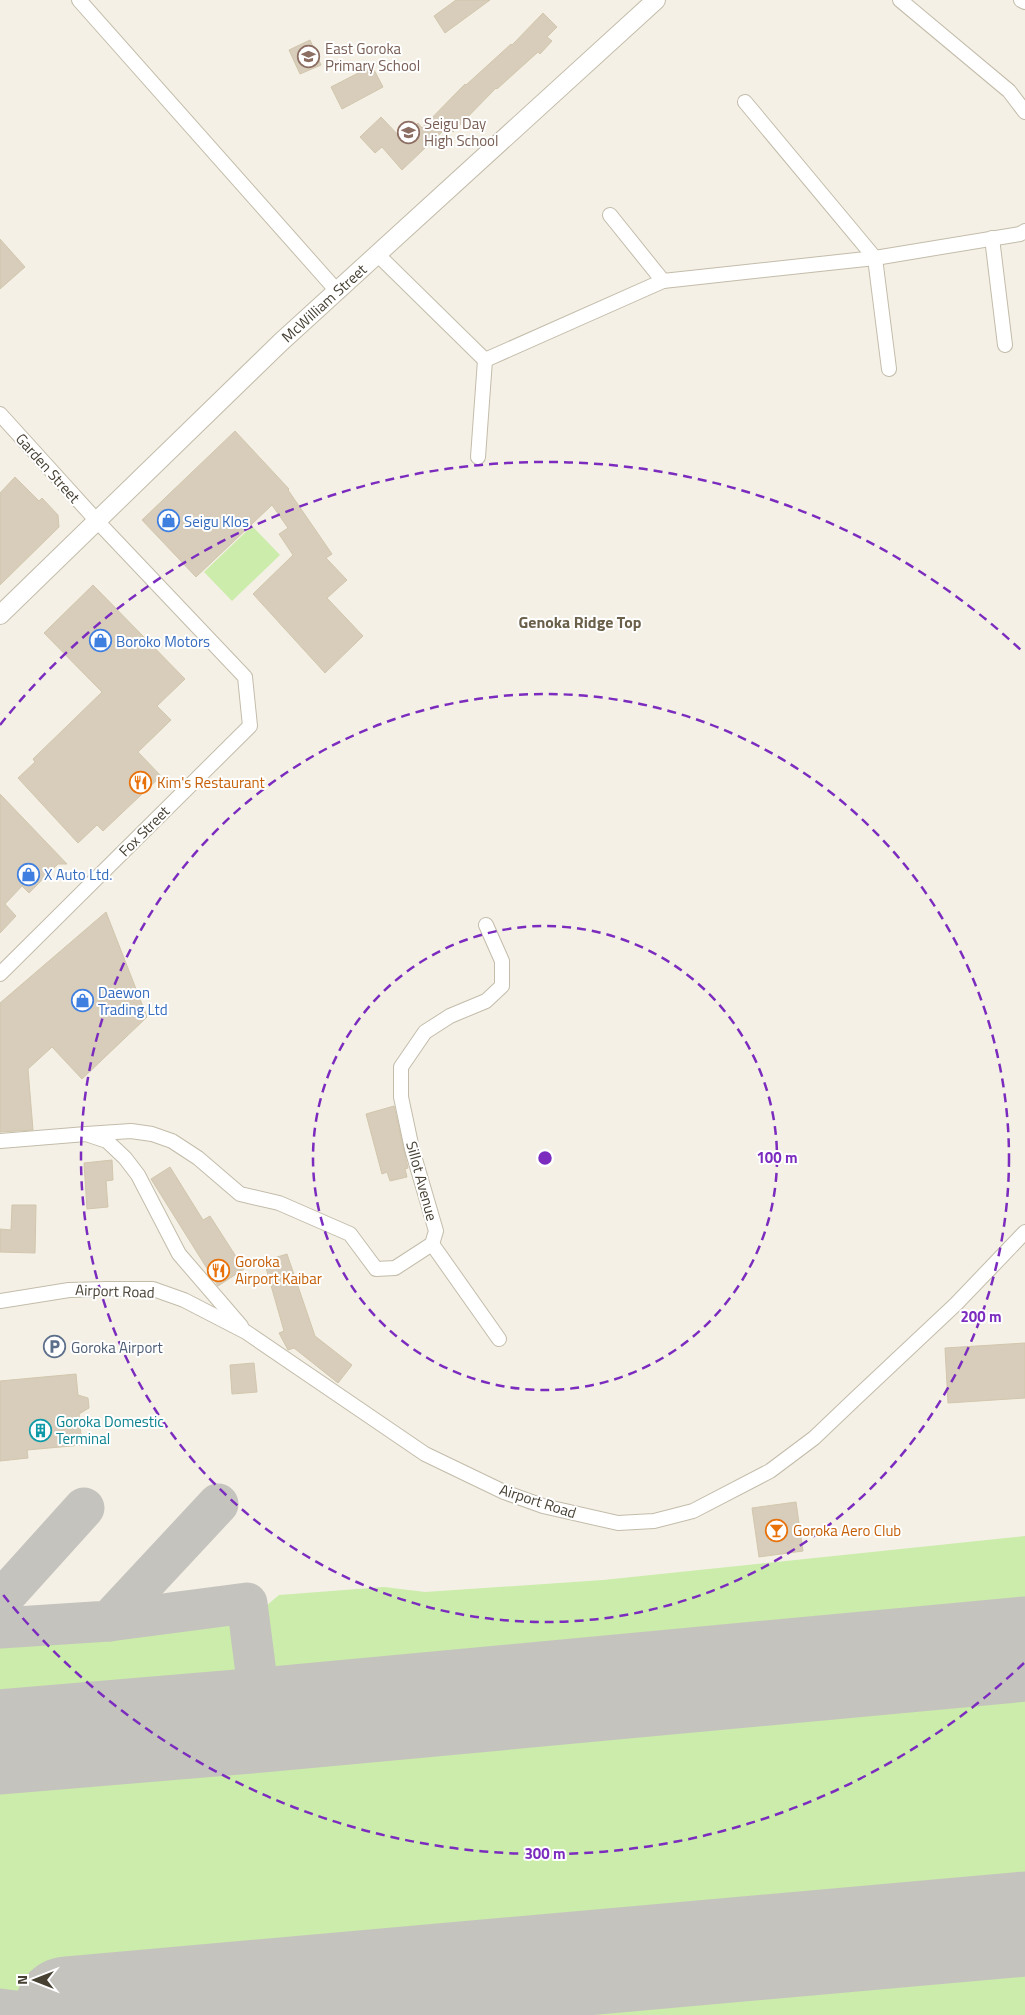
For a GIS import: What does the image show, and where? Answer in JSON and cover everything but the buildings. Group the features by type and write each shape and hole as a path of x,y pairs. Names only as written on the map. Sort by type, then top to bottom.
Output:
{"street":[{"path":"79,0 337,291"},
{"name":"McWilliam Street","path":"0,615 281,342 656,0"},
{"path":"900,0 1009,91 1025,112"},
{"path":"1021,0 1025,2"},
{"path":"745,102 875,258 889,370"},
{"path":"610,215 664,281"},
{"path":"485,360 664,281 875,258 1020,234 1025,231"},
{"path":"992,238 1006,345"},
{"path":"377,254 485,360 478,457"},
{"name":"Garden Street","path":"0,414 97,521"},
{"name":"Fox Street","path":"0,974 250,726 245,677 97,521"},
{"name":"Sillot Avenue","path":"432,1244 436,1231 412,1150 401,1096 401,1067 425,1032 450,1016 486,1001 502,986 502,961 486,925"},
{"path":"0,1141 131,1131 152,1134 172,1142 198,1158 240,1194 279,1203 350,1234 376,1269 395,1268 432,1244 499,1339"},
{"path":"86,1134 107,1141 125,1158 138,1175 179,1254 246,1332"},
{"name":"Airport Road","path":"0,1301 69,1290 153,1289 184,1300 246,1332 425,1454 504,1492 543,1506 618,1523 654,1521 693,1511 722,1497 770,1471 814,1438 956,1304 1025,1232"}],"green space":[{"path":"252,526 280,555 232,601 204,572"},
{"path":"1025,1536 1025,1629 306,1699 289,1695 273,1682 264,1625 266,1606 279,1595 384,1587 425,1592 603,1580"},
{"path":"237,1616 241,1623 247,1680 245,1701 234,1705 0,1726 0,1641"},
{"path":"1025,1673 1025,1896 109,1975 85,1975 66,1979 35,1992 16,1994 0,1992 0,1759"},
{"path":"1025,1963 1025,2015 440,2015"}],"taxiway":[{"path":"0,1628 109,1621 218,1504"},
{"path":"0,1601 84,1508"},
{"path":"109,1621 247,1603 262,1720"},
{"path":"0,2009 32,2013 67,2009"}],"runway":[{"path":"0,1742 262,1720 1025,1649"},
{"path":"67,2009 1025,1924"}],"place":[{"name":"East Goroka Primary School","path":"309,57"},
{"name":"Seigu Day High School","path":"408,132"},
{"name":"Seigu Klos","path":"168,521"},
{"name":"Boroko Motors","path":"100,641"},
{"name":"Kim's Restaurant","path":"141,782"},
{"name":"X Auto Ltd.","path":"28,874"},
{"name":"Daewon Trading Ltd","path":"82,1001"},
{"name":"Goroka Airport Kaibar","path":"219,1270"},
{"name":"Goroka Airport","path":"55,1347"},
{"name":"Goroka Domestic Terminal","path":"40,1430"},
{"name":"Goroka Aero Club","path":"777,1530"}],"district":[{"name":"Genoka Ridge Top","path":"580,622"}]}
